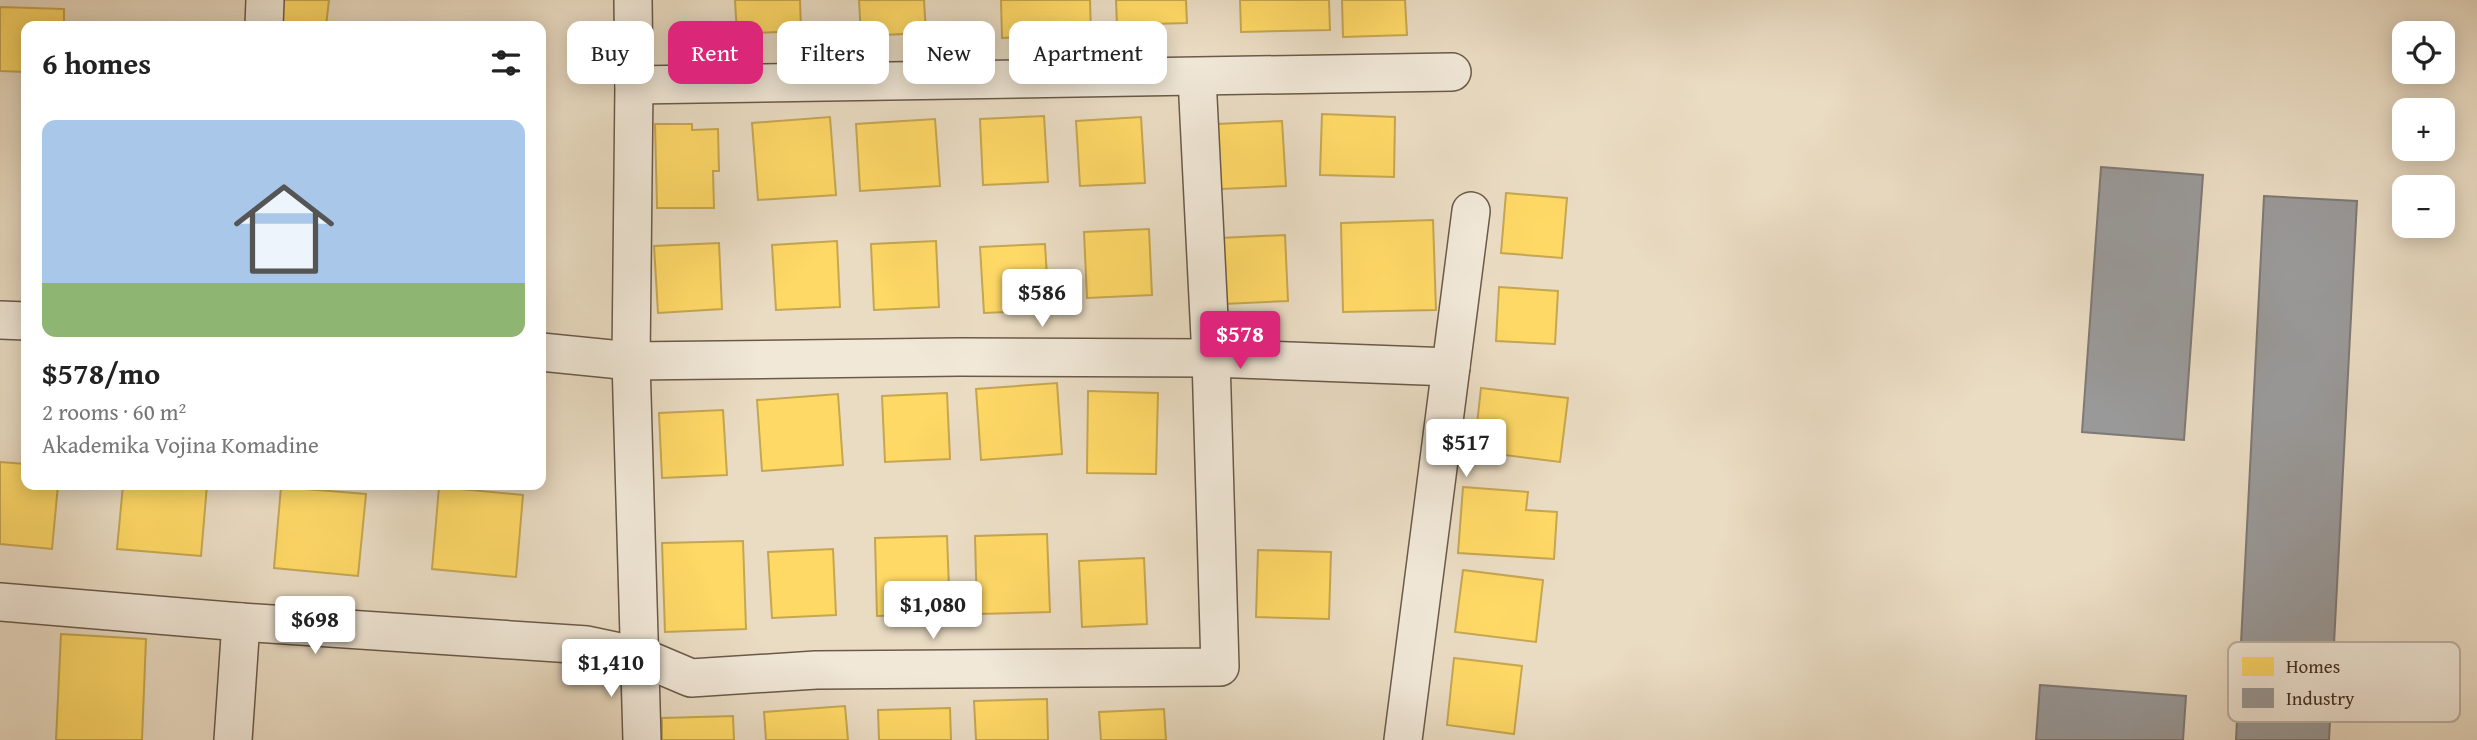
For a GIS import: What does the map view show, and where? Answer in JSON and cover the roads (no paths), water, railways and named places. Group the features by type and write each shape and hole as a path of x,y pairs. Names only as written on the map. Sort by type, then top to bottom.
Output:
{"street":[{"path":"264,21 265,0"},
{"path":"633,0 632,361 642,740"},
{"path":"634,85 1452,72"},
{"path":"0,602 241,622 587,645 639,656 691,678 816,670 1220,667 1211,358 1197,78"},
{"path":"1403,740 1471,211"},
{"path":"0,320 21,321"},
{"path":"546,352 632,361 1211,358 1451,367"},
{"path":"233,740 241,622"}]}
